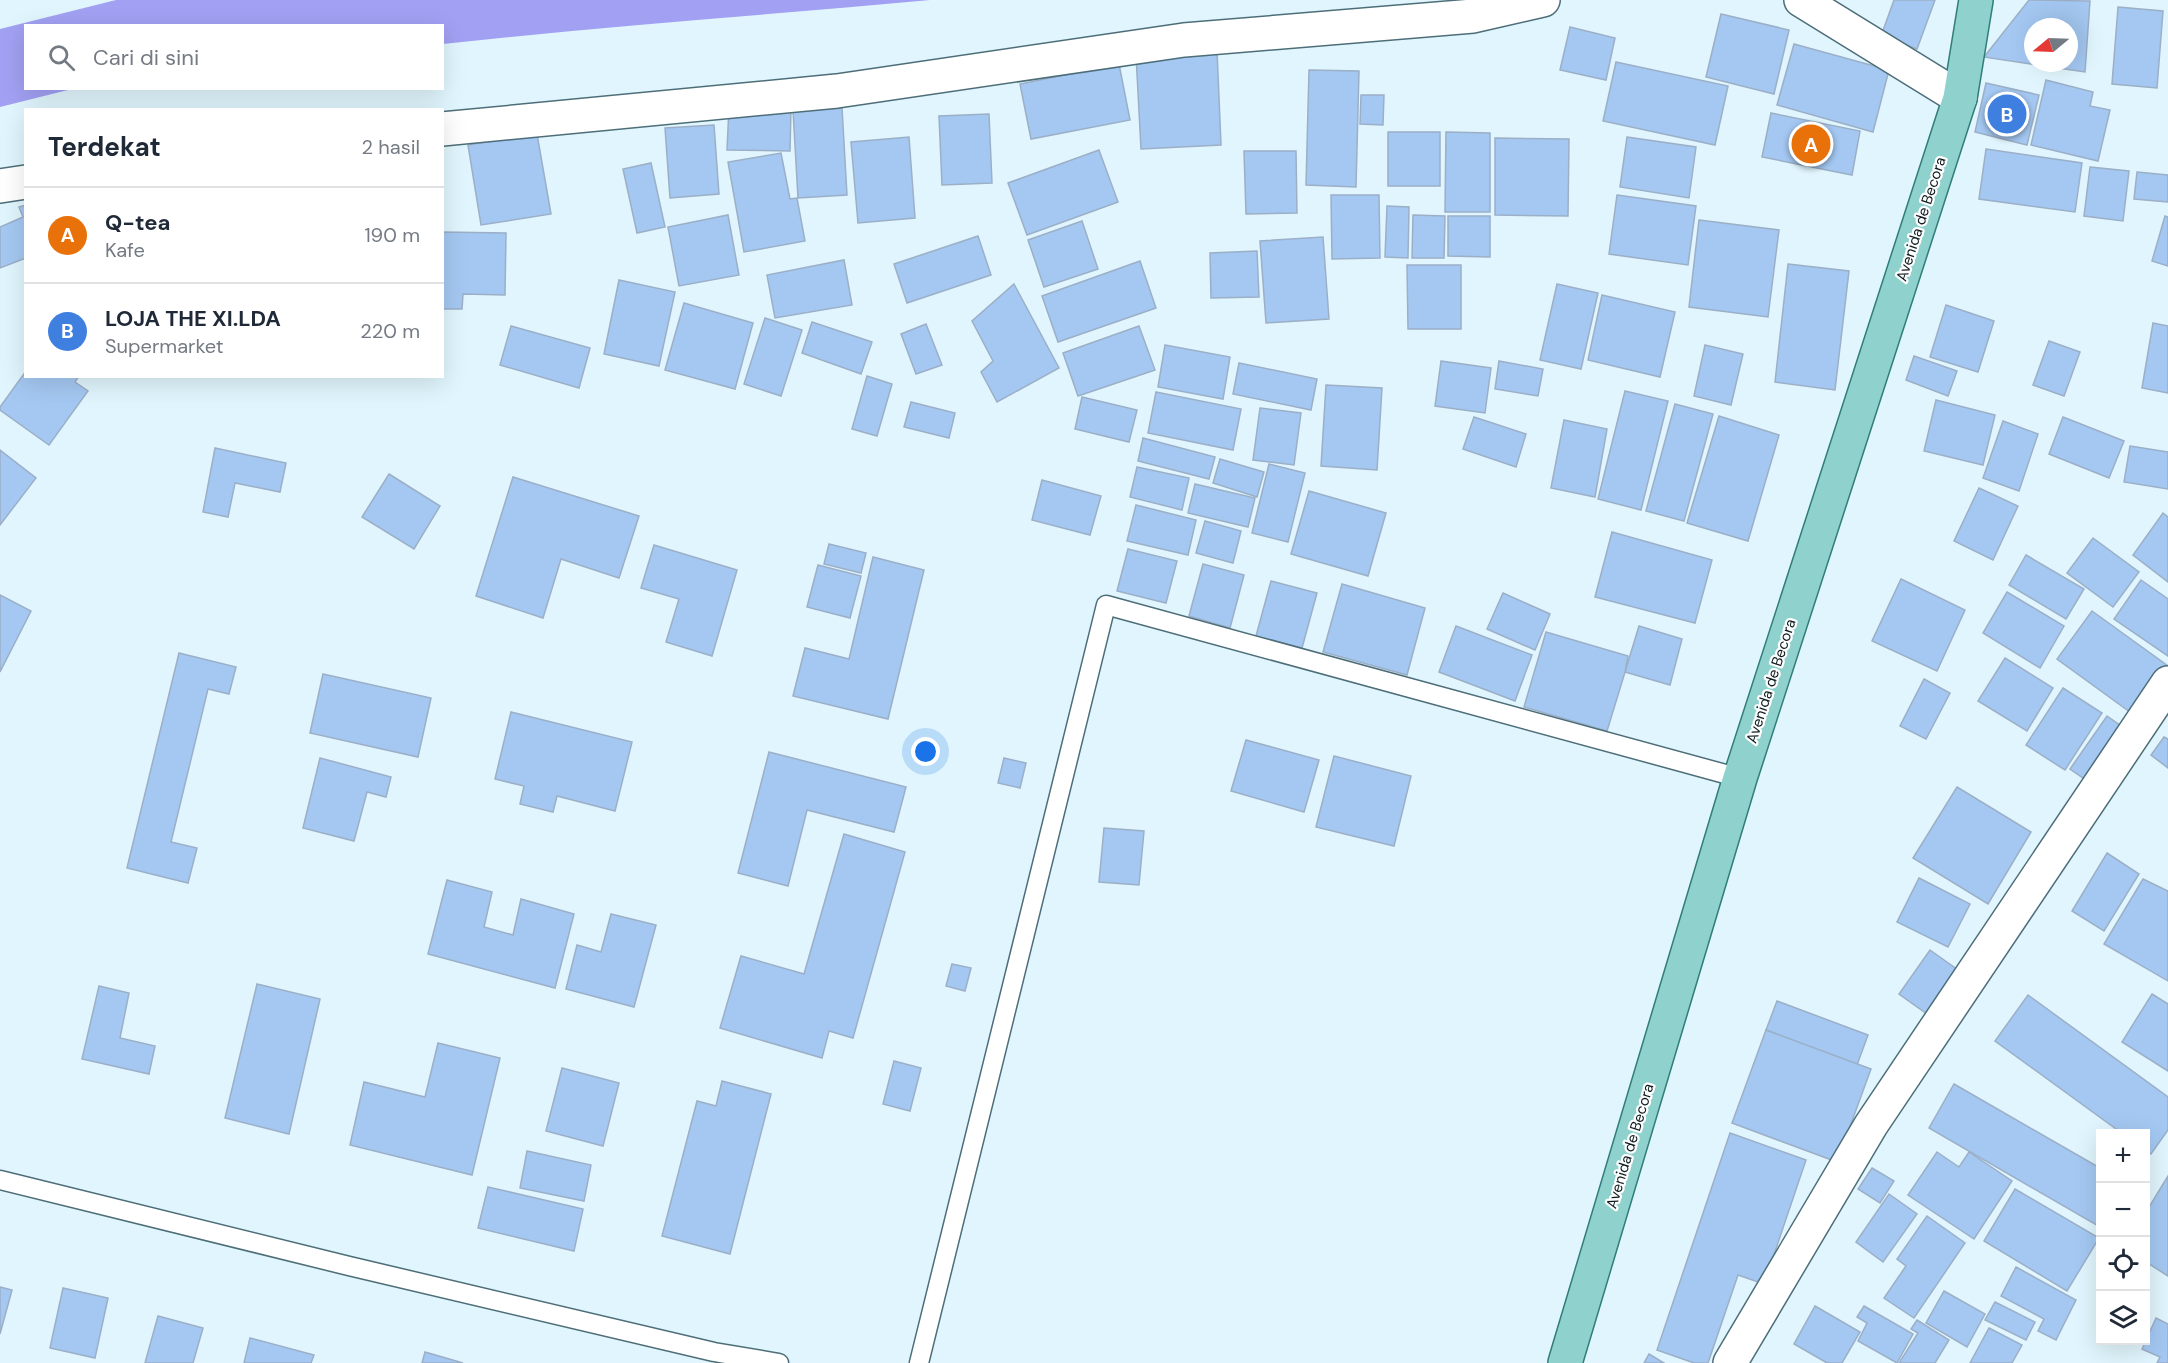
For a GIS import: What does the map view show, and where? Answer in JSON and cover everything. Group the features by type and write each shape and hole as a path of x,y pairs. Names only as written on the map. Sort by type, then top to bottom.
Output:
{"main road":[{"name":"Avenida de Becora","path":"1565,1363 1740,778 1960,98 1976,0"}],"street":[{"path":"444,129 837,91 1184,40 1473,16 1544,0"},
{"path":"1801,0 1960,98"},
{"path":"0,186 24,182"},
{"path":"1730,1363 1871,1125 2168,683"}],"lane":[{"path":"919,1363 1106,605 1740,778"},
{"path":"0,1180 349,1266 714,1352 779,1363"}],"water":[{"path":"116,0 930,0 444,44 444,24 24,24 24,90 68,90 0,107 0,29"}],"building":[{"path":"1894,0 1935,0 1917,49 1881,36"},
{"path":"2029,0 2090,1 2085,72 2078,71 2078,18 2024,18 2024,63 1984,57"},
{"path":"2118,7 2163,11 2157,88 2112,84"},
{"path":"1721,14 1789,30 1774,94 1706,77"},
{"path":"1570,27 1615,38 1606,80 1560,70"},
{"path":"1794,44 1889,70 1873,132 1777,105"},
{"path":"1217,50 1221,145 1141,149 1136,55"},
{"path":"1616,62 1728,86 1715,145 1603,121"},
{"path":"1119,64 1130,120 1031,139 1020,84"},
{"path":"1309,70 1359,71 1356,187 1306,185"},
{"path":"2046,80 2093,92 2090,106 2110,110 2098,161 2031,145"},
{"path":"1986,83 2039,95 2027,145 1975,132"},
{"path":"1361,95 1384,95 1383,125 1360,124"},
{"path":"729,107 791,109 790,151 727,150"},
{"path":"842,108 847,195 798,198 793,110"},
{"path":"1771,113 1860,131 1852,175 1762,157"},
{"path":"989,114 992,183 942,185 939,116"},
{"path":"714,125 719,194 670,198 665,128"},
{"path":"1388,132 1440,132 1440,186 1388,186"},
{"path":"1446,132 1490,133 1490,212 1445,212"},
{"path":"537,134 551,214 481,225 468,145"},
{"path":"909,137 915,218 858,223 851,142"},
{"path":"1627,137 1696,147 1689,198 1620,187"},
{"path":"1495,138 1569,139 1568,216 1495,215"},
{"path":"1986,149 2082,163 2075,212 1979,199"},
{"path":"1099,150 1118,202 1027,235 1008,183"},
{"path":"1244,151 1296,151 1297,213 1246,214"},
{"path":"781,153 790,199 797,198 805,241 744,252 728,162"},
{"path":"651,163 665,227 637,233 623,169"},
{"path":"2090,167 2129,171 2123,221 2084,216"},
{"path":"2137,172 2168,175 2168,202 2134,199"},
{"path":"1331,195 1379,195 1380,258 1332,259"},
{"path":"1617,195 1696,206 1688,265 1609,254"},
{"path":"24,206 24,259 0,268 0,227 23,217 19,207"},
{"path":"1387,206 1409,207 1408,258 1385,257"},
{"path":"728,215 739,275 679,286 668,227"},
{"path":"1413,215 1445,216 1444,258 1412,258"},
{"path":"1448,216 1490,216 1490,257 1448,256"},
{"path":"2165,216 2168,217 2168,266 2152,261"},
{"path":"1699,220 1779,230 1768,317 1689,307"},
{"path":"1082,221 1098,269 1044,287 1028,240"},
{"path":"444,232 506,233 505,295 463,294 462,309 444,309"},
{"path":"978,236 991,275 907,303 894,264"},
{"path":"1323,237 1329,319 1266,323 1260,241"},
{"path":"1257,251 1259,297 1211,298 1210,253"},
{"path":"844,260 852,305 775,318 767,275"},
{"path":"1140,261 1156,308 1058,342 1042,296"},
{"path":"1788,264 1849,271 1835,390 1775,382"},
{"path":"1407,265 1461,265 1461,329 1408,329"},
{"path":"619,280 675,292 659,366 604,354"},
{"path":"1014,284 1059,368 997,402 981,372 993,361 972,321"},
{"path":"1557,284 1598,293 1581,369 1540,360"},
{"path":"1602,295 1675,312 1660,377 1588,360"},
{"path":"684,303 753,323 735,389 665,370"},
{"path":"1946,305 1994,321 1978,372 1930,357"},
{"path":"765,318 802,330 781,396 744,384"},
{"path":"812,322 872,342 861,374 802,353"},
{"path":"2153,323 2168,326 2168,393 2142,388"},
{"path":"926,324 942,365 916,374 901,334"},
{"path":"511,326 590,348 579,388 500,365"},
{"path":"1139,326 1155,370 1078,396 1063,353"},
{"path":"2049,341 2080,352 2064,396 2033,385"},
{"path":"1165,345 1230,357 1223,399 1158,387"},
{"path":"1705,345 1743,354 1731,405 1694,396"},
{"path":"1914,356 1957,371 1948,396 1906,380"},
{"path":"1441,361 1491,368 1485,413 1435,406"},
{"path":"1499,361 1543,369 1538,396 1495,389"},
{"path":"1239,363 1317,379 1311,410 1233,394"},
{"path":"24,374 24,378 78,378 75,382 88,391 49,445 0,410"},
{"path":"867,376 892,384 877,436 852,429"},
{"path":"1326,385 1382,388 1377,470 1321,466"},
{"path":"1625,391 1668,401 1641,510 1598,499"},
{"path":"1156,392 1241,409 1233,450 1148,433"},
{"path":"1082,397 1137,410 1129,442 1075,429"},
{"path":"1936,400 1995,415 1983,465 1924,451"},
{"path":"911,402 955,413 949,438 904,427"},
{"path":"1675,404 1713,414 1684,521 1646,511"},
{"path":"1260,408 1301,413 1294,465 1253,460"},
{"path":"1719,416 1779,435 1748,541 1687,523"},
{"path":"1474,417 1526,434 1516,467 1463,449"},
{"path":"2063,417 2124,441 2109,478 2049,454"},
{"path":"1564,420 1607,429 1595,497 1551,488"},
{"path":"2003,421 2038,434 2019,491 1983,478"},
{"path":"1143,438 1215,457 1209,479 1138,461"},
{"path":"2130,446 2168,452 2168,489 2124,482"},
{"path":"215,448 286,463 280,492 235,483 228,517 203,512"},
{"path":"0,450 36,478 0,525"},
{"path":"1220,459 1264,472 1257,497 1213,483"},
{"path":"1269,464 1305,473 1288,542 1252,533"},
{"path":"1137,467 1189,478 1182,510 1130,497"},
{"path":"389,474 440,506 414,549 362,517"},
{"path":"513,477 639,516 619,578 561,559 543,618 476,596"},
{"path":"1042,480 1101,496 1090,535 1032,520"},
{"path":"1195,484 1255,498 1248,527 1188,513"},
{"path":"1979,488 2018,506 1993,560 1954,541"},
{"path":"1309,491 1386,513 1368,576 1291,554"},
{"path":"1136,505 1196,520 1188,555 1127,541"},
{"path":"2163,513 2168,517 2168,582 2133,555"},
{"path":"1205,521 1241,531 1233,563 1196,553"},
{"path":"1612,532 1712,560 1695,623 1595,597"},
{"path":"2093,538 2139,572 2113,607 2067,573"},
{"path":"829,544 866,553 861,573 824,564"},
{"path":"654,545 737,570 712,656 666,642 679,599 641,588"},
{"path":"1128,549 1177,561 1166,603 1117,591"},
{"path":"2026,555 2084,589 2066,619 2009,585"},
{"path":"873,557 924,570 888,719 793,696 805,648 849,659"},
{"path":"1203,564 1244,575 1230,628 1189,616"},
{"path":"818,565 861,576 850,618 807,607"},
{"path":"1901,579 1965,610 1937,671 1872,641"},
{"path":"2141,580 2168,599 2168,656 2114,619"},
{"path":"1271,581 1317,593 1302,648 1256,636"},
{"path":"1342,584 1425,608 1407,675 1323,652"},
{"path":"2007,592 2064,626 2040,668 1983,633"},
{"path":"1503,593 1550,614 1535,650 1487,629"},
{"path":"0,595 31,611 0,672"},
{"path":"2092,611 2168,666 2134,715 2057,659"},
{"path":"1456,626 1532,655 1515,701 1439,672"},
{"path":"1639,626 1682,639 1670,685 1625,672"},
{"path":"1546,632 1628,656 1607,731 1524,707"},
{"path":"179,653 236,667 229,694 208,689 171,842 197,848 188,883 127,868"},
{"path":"2005,658 2053,688 2027,731 1978,701"},
{"path":"323,674 431,698 418,757 310,733"},
{"path":"1924,679 1950,693 1926,739 1900,726"},
{"path":"2063,688 2102,713 2065,770 2026,745"},
{"path":"511,712 632,742 615,811 557,796 553,812 520,804 524,786 495,779"},
{"path":"2107,716 2130,732 2093,785 2070,769"},
{"path":"2164,737 2168,739 2168,768 2151,755"},
{"path":"1246,740 1319,760 1304,812 1231,791"},
{"path":"769,752 906,787 894,832 807,810 788,886 738,873"},
{"path":"1334,756 1411,776 1394,846 1316,827"},
{"path":"320,758 391,777 386,797 367,792 354,841 303,828"},
{"path":"1004,758 1026,763 1020,788 998,783"},
{"path":"1957,787 2031,832 1988,904 1913,858"},
{"path":"1104,828 1144,831 1139,885 1099,882"},
{"path":"844,834 905,852 853,1038 829,1031 822,1058 720,1028 741,956 804,974"},
{"path":"2107,853 2139,874 2104,931 2072,911"},
{"path":"1919,878 1970,904 1948,947 1897,922"},
{"path":"2143,879 2168,891 2168,981 2104,944"},
{"path":"447,880 492,892 484,927 513,935 521,899 574,914 555,988 428,954"},
{"path":"611,914 656,925 634,1007 566,989 577,945 601,952"},
{"path":"1930,950 1965,975 1934,1019 1899,994"},
{"path":"952,964 971,968 965,991 946,986"},
{"path":"257,984 320,999 289,1134 225,1118"},
{"path":"99,986 129,993 120,1038 155,1046 149,1074 82,1059"},
{"path":"2152,994 2168,1004 2168,1071 2122,1042"},
{"path":"2028,995 2168,1097 2168,1130 2151,1154 2150,1129 2116,1129 1995,1041"},
{"path":"1777,1001 1868,1035 1857,1065 1766,1030"},
{"path":"1766,1030 1871,1069 1837,1162 1732,1123"},
{"path":"438,1043 500,1058 472,1175 350,1145 364,1082 425,1097"},
{"path":"894,1061 921,1068 910,1111 883,1104"},
{"path":"562,1068 619,1083 603,1146 546,1131"},
{"path":"722,1081 771,1094 730,1254 662,1236 697,1101 716,1106"},
{"path":"1954,1084 2096,1166 2096,1225 1929,1128"},
{"path":"1730,1133 1806,1160 1764,1284 1738,1275 1708,1363 1694,1363 1657,1350"},
{"path":"527,1151 591,1165 584,1201 520,1188"},
{"path":"1937,1152 1959,1167 1969,1152 2012,1181 1974,1239 1908,1195"},
{"path":"1872,1168 1894,1181 1880,1203 1858,1189"},
{"path":"2168,1176 2168,1276 2150,1265 2150,1205"},
{"path":"488,1187 583,1209 574,1251 478,1228"},
{"path":"2015,1189 2096,1236 2096,1243 2067,1291 1984,1241"},
{"path":"1889,1194 1917,1214 1883,1262 1856,1242"},
{"path":"1927,1216 1965,1243 1914,1318 1884,1298 1906,1266 1897,1259"},
{"path":"2016,1267 2076,1300 2056,1340 2038,1331 2044,1319 2001,1296"},
{"path":"0,1287 12,1290 0,1334"},
{"path":"63,1288 108,1298 95,1358 50,1348"},
{"path":"1944,1291 1985,1314 1967,1347 1926,1323"},
{"path":"1995,1302 2035,1322 2026,1340 1985,1320"},
{"path":"1815,1306 1860,1332 1842,1363 1827,1363 1794,1344"},
{"path":"1864,1306 1913,1334 1897,1363 1858,1341 1867,1323 1857,1317"},
{"path":"158,1316 203,1328 193,1363 145,1363"},
{"path":"2156,1318 2168,1324 2168,1363 2157,1363 2160,1357 2142,1349 2144,1345 2150,1345 2150,1331"},
{"path":"1917,1320 1949,1340 1935,1363 1899,1363 1918,1333 1911,1329"},
{"path":"1989,1328 2022,1345 2012,1363 1970,1363"},
{"path":"250,1338 314,1355 311,1363 244,1363"},
{"path":"425,1352 463,1363 422,1363"},
{"path":"1649,1354 1664,1363 1644,1363"}],"place":[{"name":"LOJA THE XI.LDA","path":"2007,114"},
{"name":"Q-tea","path":"1811,144"}]}
